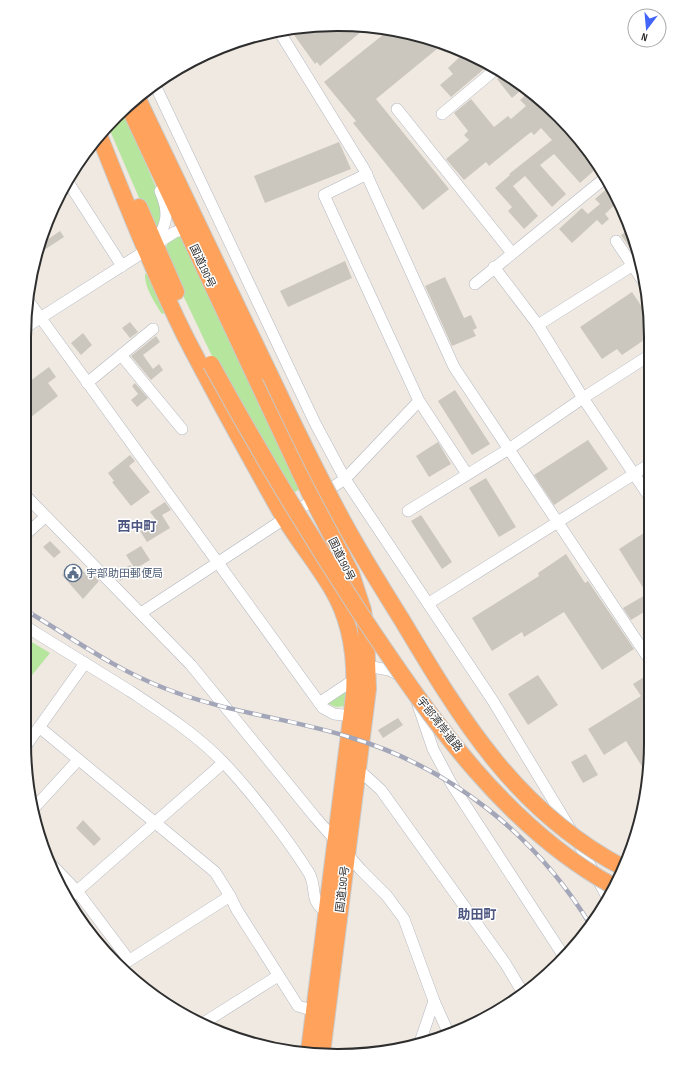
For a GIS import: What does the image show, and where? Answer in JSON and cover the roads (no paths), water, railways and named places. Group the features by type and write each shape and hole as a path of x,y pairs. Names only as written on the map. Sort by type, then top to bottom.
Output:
{"highway":[{"name":"宇部湾岸道路","path":"141,102 206,242 336,509 435,676 490,756 520,791 549,818 579,840 619,865"},
{"name":"国道190号","path":"131,112 313,500 351,573 358,593 366,631 352,716 352,769 346,854 320,1013 310,1047"},
{"path":"107,135 150,248"},
{"name":"国道190号","path":"102,141 150,248 185,336 244,447 284,518 333,591 348,630 359,669 368,689 336,841 327,912 320,1013 322,1048"},
{"name":"宇部湾岸道路","path":"150,248 211,364 305,526 399,671 429,712 489,785 520,818 551,845 582,868 609,884"}],"street":[{"path":"282,36 367,174 454,367 644,651"},
{"path":"442,114 491,72"},
{"path":"157,90 315,423 345,479 493,701 562,815 605,893"},
{"path":"396,109 512,253"},
{"path":"131,112 167,207 166,221 150,248"},
{"path":"367,174 324,194 419,401 467,474"},
{"path":"475,284 601,181"},
{"path":"71,186 122,266"},
{"path":"32,323 175,232 186,229 198,233 206,242"},
{"path":"616,241 634,260"},
{"path":"538,325 635,264"},
{"path":"494,268 538,325 583,398 644,488"},
{"path":"33,308 216,563 319,703 323,708 334,714 352,716"},
{"path":"87,383 153,329"},
{"path":"121,355 182,429"},
{"path":"408,511 509,449 583,398 644,359"},
{"path":"141,613 345,479 419,401"},
{"path":"429,603 644,468"},
{"path":"31,501 45,517 191,665 346,854 387,896 404,919 434,1001 447,1029"},
{"path":"31,530 45,517"},
{"path":"31,630 172,718 223,762 267,815 302,862 310,875 314,899 319,908 327,912"},
{"path":"31,738 85,663"},
{"path":"319,703 359,669 389,670 406,680 415,698 433,749 451,783 561,952"},
{"path":"39,727 215,872 237,910 298,1006 320,1013"},
{"path":"37,804 78,760"},
{"path":"72,896 156,823 223,762"},
{"path":"352,769 381,790 505,963 520,989"},
{"path":"61,875 77,891 125,962 230,896"},
{"path":"208,1020 278,976"},
{"path":"422,1038 434,1001"}],"railway":[{"path":"31,614 110,662 128,672 164,688 233,709 326,730 386,750 422,766 455,786 487,809 517,834 544,862 569,893 587,920"}],"place":[{"name":"宇部助田郵便局","path":"73,573"}],"district":[{"name":"西中町","path":"137,526"},
{"name":"助田町","path":"477,914"}]}
